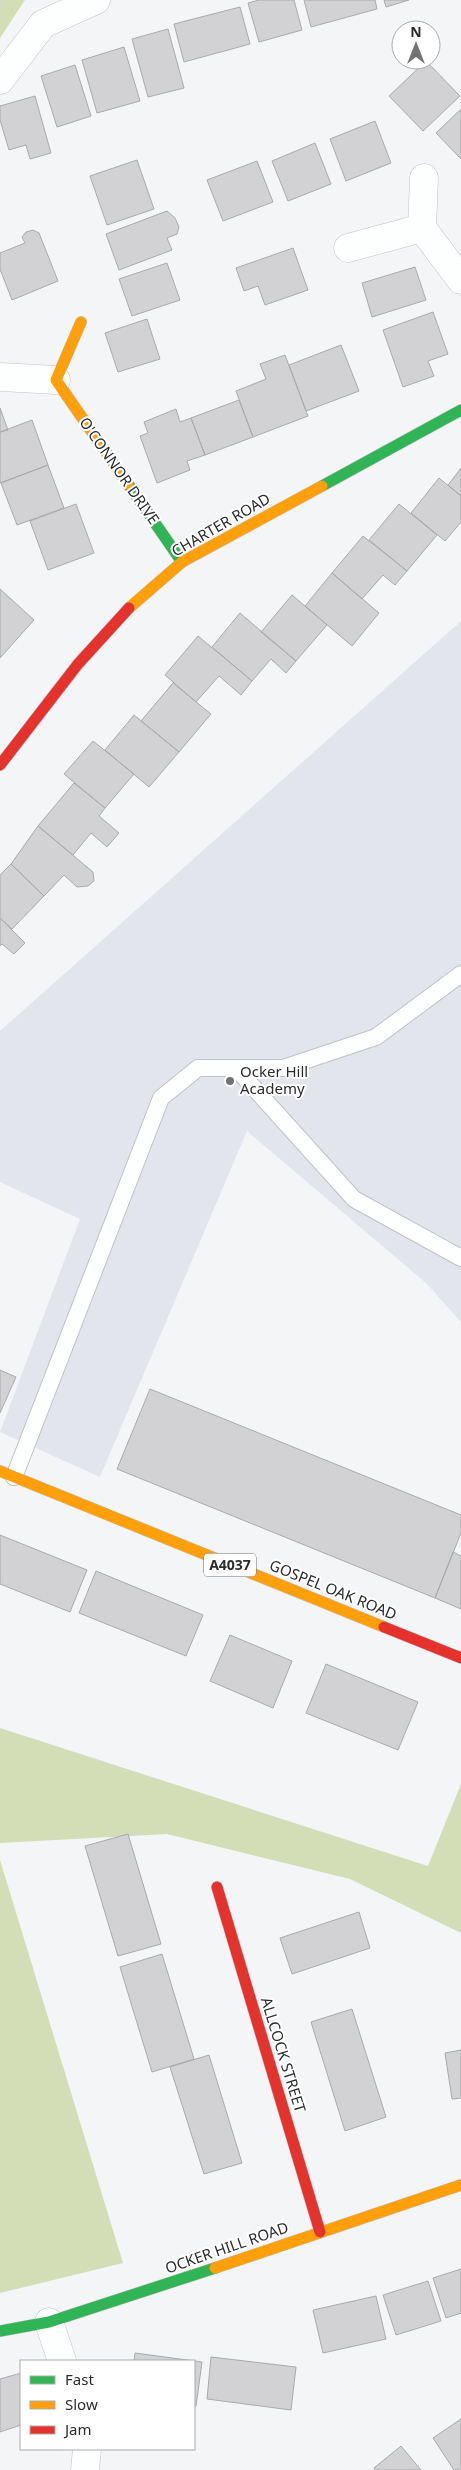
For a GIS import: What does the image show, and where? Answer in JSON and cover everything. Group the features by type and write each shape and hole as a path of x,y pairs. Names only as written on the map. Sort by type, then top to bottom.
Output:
{"street":[{"path":"0,80 43,24 96,0"},
{"path":"424,178 422,228 461,280"},
{"path":"348,248 422,228"},
{"path":"0,377 56,380 81,322"},
{"name":"O'CONNOR DRIVE","path":"56,380 182,562"},
{"name":"CHARTER ROAD","path":"0,764 85,657 131,606 182,562 461,410"},
{"name":"GOSPEL OAK ROAD","path":"7,1474 461,1658"},
{"name":"ALLCOCK STREET","path":"217,1887 320,2232"},
{"name":"OCKER HILL ROAD","path":"0,2331 48,2322 146,2292 441,2190 461,2185"},
{"path":"48,2322 62,2360"},
{"path":"85,2470 87,2450"}],"lane":[{"path":"7,1474 161,1098 198,1068 283,1068 376,1037 461,974"},
{"path":"236,1068 354,1199 461,1258"}],"path":[{"path":"0,7 4,0"}],"shaded area":[{"name":"Ocker Hill Academy","path":"461,621 461,1322 426,1283 247,1131 100,1477 0,1432 80,1219 0,1182 0,1031"}],"green space":[{"path":"0,0 25,0 0,38"},
{"path":"0,1728 428,1866 461,1784 461,1933 350,1879 167,1834 0,1843"},
{"path":"0,1860 123,2263 0,2293"}],"building":[{"path":"259,0 294,0 302,30 259,42 248,3"},
{"path":"304,0 375,0 377,9 311,27"},
{"path":"384,0 409,0 386,7"},
{"path":"240,7 250,44 184,62 174,24"},
{"path":"168,29 184,88 148,97 132,39"},
{"path":"124,47 140,101 97,113 82,60"},
{"path":"75,65 91,116 57,127 41,76"},
{"path":"416,70 435,70 460,96 423,131 389,96"},
{"path":"35,96 51,153 30,159 26,145 9,150 0,120 0,106"},
{"path":"461,109 461,159 436,133"},
{"path":"375,121 391,163 346,181 330,139"},
{"path":"315,143 331,184 288,201 272,161"},
{"path":"137,160 154,209 107,225 90,176"},
{"path":"257,161 273,202 223,221 207,180"},
{"path":"167,211 175,218 179,227 177,234 167,238 172,250 119,270 106,234"},
{"path":"33,230 39,233 58,281 12,300 0,269 0,253 25,243 22,237 26,232"},
{"path":"293,248 308,290 265,305 258,286 244,291 236,268"},
{"path":"167,263 180,300 132,316 119,279"},
{"path":"415,267 426,300 372,317 362,283"},
{"path":"433,312 448,354 428,361 434,376 403,387 383,330"},
{"path":"147,319 160,359 118,372 105,333"},
{"path":"341,345 359,391 306,411 289,365"},
{"path":"285,355 308,416 253,437 236,391 266,379 260,364"},
{"path":"239,400 253,437 205,455 191,418"},
{"path":"0,408 8,430 0,432"},
{"path":"176,409 180,422 191,418 205,455 187,461 190,470 157,483 140,436 148,433 144,422"},
{"path":"32,420 48,465 0,483 0,432"},
{"path":"48,465 64,508 17,525 1,483"},
{"path":"461,468 461,496 448,485"},
{"path":"439,478 461,496 461,522 445,541 411,513"},
{"path":"76,504 94,553 48,570 30,521"},
{"path":"399,504 437,535 407,571 369,540"},
{"path":"363,536 407,571 395,585 383,575 362,599 332,573"},
{"path":"332,573 379,613 352,646 305,606"},
{"path":"0,589 34,620 0,658"},
{"path":"292,595 327,625 296,661 261,632"},
{"path":"240,613 296,661 286,673 271,659 252,681 212,647"},
{"path":"198,636 252,681 241,695 219,676 196,702 165,675"},
{"path":"173,683 211,714 179,752 141,721"},
{"path":"134,715 179,752 149,787 105,750"},
{"path":"93,741 134,774 105,808 64,774"},
{"path":"74,783 105,808 99,816 119,833 107,847 91,833 73,855 38,826"},
{"path":"38,826 93,872 94,881 88,886 77,887 64,875 44,896 11,864"},
{"path":"11,864 44,896 12,929 0,918 0,875"},
{"path":"0,918 25,943 14,954 2,944 0,946"},
{"path":"0,1370 16,1377 0,1413"},
{"path":"150,1389 461,1515 461,1533 435,1598 117,1469"},
{"path":"0,1535 87,1570 70,1612 0,1584"},
{"path":"453,1552 461,1556 461,1609 435,1598"},
{"path":"96,1571 203,1615 186,1656 79,1613"},
{"path":"230,1635 292,1661 273,1708 210,1681"},
{"path":"326,1664 418,1702 398,1750 306,1713"},
{"path":"128,1834 161,1944 118,1956 85,1846"},
{"path":"359,1912 370,1948 292,1974 280,1938"},
{"path":"162,1954 194,2059 152,2072 120,1967"},
{"path":"352,2009 386,2117 345,2131 311,2022"},
{"path":"461,2050 461,2098 452,2099 445,2053"},
{"path":"209,2055 242,2163 204,2174 170,2067"},
{"path":"461,2269 461,2313 446,2318 433,2278"},
{"path":"428,2281 441,2321 396,2335 383,2295"},
{"path":"376,2296 386,2339 323,2353 313,2310"},
{"path":"135,2353 187,2360 134,2360"},
{"path":"211,2357 296,2367 291,2410 207,2399"},
{"path":"195,2361 202,2362 195,2406"},
{"path":"20,2373 20,2425 0,2432 0,2379"},
{"path":"461,2419 461,2469 454,2470 433,2438"},
{"path":"401,2446 421,2470 375,2470 374,2468"}],"traffic: fast":[{"path":"322,486 461,410"},
{"path":"128,484 182,562"},
{"path":"0,2331 49,2322 215,2268"}],"traffic: slow":[{"path":"81,322 56,380 128,484"},
{"path":"129,608 182,562 322,486"},
{"path":"0,1471 384,1627"},
{"path":"215,2268 461,2185"}],"traffic: jam":[{"path":"0,765 78,664 129,608"},
{"path":"384,1627 461,1658"},
{"path":"217,1887 320,2232"}],"place":[{"name":"Ocker Hill Academy","path":"230,1081"}]}
